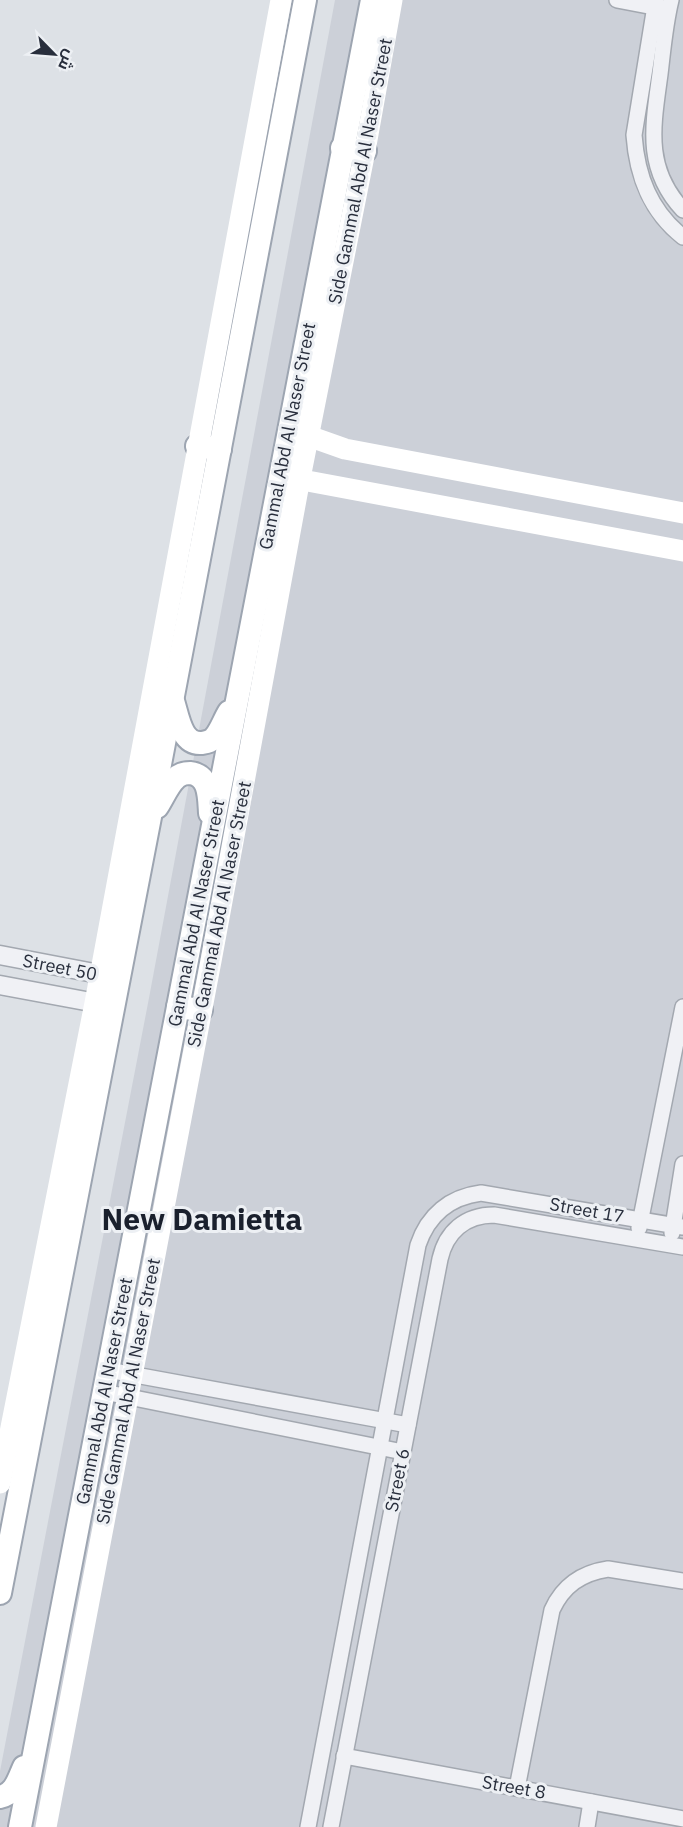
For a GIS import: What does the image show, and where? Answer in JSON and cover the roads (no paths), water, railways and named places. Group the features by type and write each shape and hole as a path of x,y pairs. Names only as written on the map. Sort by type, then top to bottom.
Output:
{"main road":[{"path":"109,976 150,817 172,697 208,447 281,0"},
{"path":"0,1593 109,976 208,447 305,0"},
{"name":"Gammal Abd Al Naser Street","path":"20,1827 238,696 290,477 353,150 372,0"},
{"name":"Side Gammal Abd Al Naser Street","path":"353,150 392,0"},
{"path":"298,433 345,449 683,513"},
{"path":"290,477 683,551"},
{"name":"Side Gammal Abd Al Naser Street","path":"46,1827 201,1010 290,477"},
{"path":"172,697 184,735 200,743 216,736 238,696"},
{"path":"150,817 175,778 187,773 193,774 204,780 207,786 212,829"},
{"path":"0,1483 104,1005"},
{"path":"178,1007 201,1010"},
{"path":"0,1797 13,1790 37,1738"}],"street":[{"path":"617,0 662,4"},
{"path":"662,4 654,113 655,161 664,185 683,210"},
{"path":"662,4 634,135 638,169 651,200 666,221 683,237"},
{"name":"Street 50","path":"0,955 109,976"},
{"name":"Street 50","path":"0,985 104,1005"},
{"path":"637,1239 683,1007"},
{"path":"676,1246 683,1164"},
{"name":"Street 6","path":"308,1827 421,1236 431,1219 454,1201 472,1194 491,1194"},
{"name":"Street 17","path":"491,1194 678,1226"},
{"name":"Street 6","path":"331,1827 440,1259 449,1236 469,1220 485,1215 503,1215 546,1223"},
{"name":"Street 17","path":"546,1223 676,1246"},
{"path":"108,1370 408,1425"},
{"path":"104,1392 403,1452"},
{"path":"354,1442 359,1416"},
{"path":"517,1788 552,1610 562,1592 578,1578 608,1569 683,1581"},
{"name":"Street 8","path":"344,1756 683,1819"},
{"path":"587,1827 591,1802"}],"district":[{"name":"New Damietta","path":"202,1218"}]}
